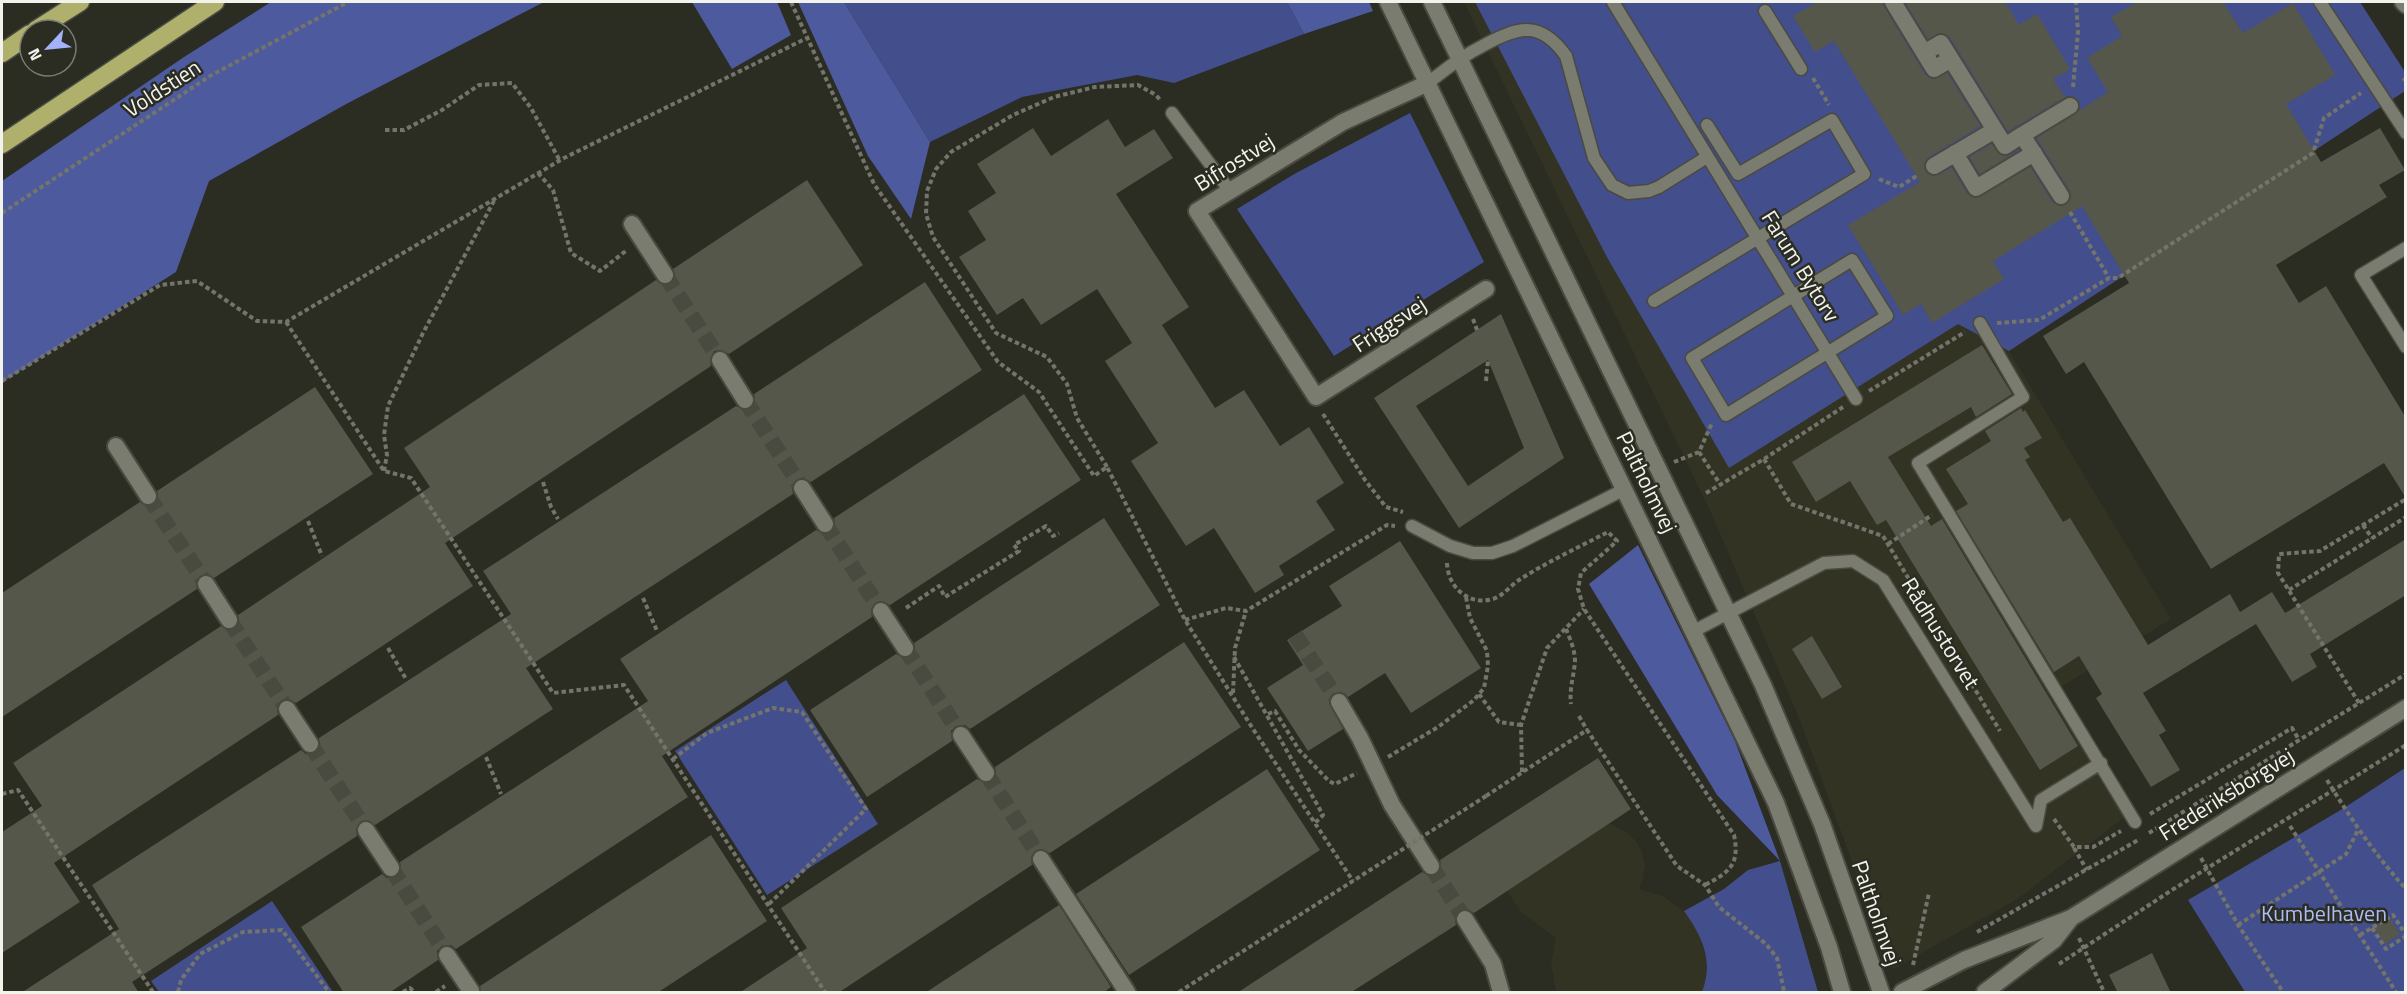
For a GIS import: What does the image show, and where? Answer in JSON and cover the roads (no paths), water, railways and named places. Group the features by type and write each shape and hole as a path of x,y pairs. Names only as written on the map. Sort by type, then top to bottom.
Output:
{"highway":[{"path":"55,18 80,2"},
{"path":"2,144 216,2"},
{"path":"2,53 18,42"}],"street":[{"name":"Paltholmvej","path":"1388,2 1776,803 1829,947 1842,993"},
{"name":"Paltholmvej","path":"1432,2 1729,613 1785,734 1822,824 1881,993"},
{"path":"1893,2 1934,69 1951,59 2015,164"},
{"name":"Bifrostvej","path":"1316,398 1197,211 1343,122 1428,83"},
{"path":"2005,146 2070,106"},
{"path":"1934,166 1995,130"},
{"path":"2022,135 2061,196"},
{"path":"1955,153 1976,188 2034,153"},
{"path":"637,231 665,275"},
{"name":"Friggsvej","path":"1316,398 1486,289"},
{"path":"720,360 745,399"},
{"path":"116,446 148,496"},
{"path":"802,488 825,524"},
{"path":"206,584 230,620"},
{"path":"881,611 905,648"},
{"path":"1339,702 1392,805 1431,866"},
{"name":"Frederiksborgvej","path":"1902,993 1964,960 2071,918 2406,708"},
{"path":"287,709 310,744"},
{"path":"961,735 986,774"},
{"path":"366,830 391,868"},
{"path":"1041,859 1127,993"},
{"name":"Frederiksborgvej","path":"1985,993 2055,940 2071,918"},
{"path":"1465,919 1493,963 1501,993"},
{"path":"447,955 471,992"}],"lane":[{"name":"Farum Bytorv","path":"1612,2 1856,399"},
{"path":"2320,2 2406,133"},
{"path":"1765,11 1805,71"},
{"path":"1428,83 1460,58 1519,29 1535,30 1547,36 1566,56 1594,158 1612,185 1628,193 1659,187 1707,157"},
{"path":"1172,113 1230,191"},
{"path":"1654,301 1864,174 1832,120 1738,174 1707,125"},
{"path":"2406,248 2361,275 2406,346"},
{"path":"1852,260 1887,316 1726,415 1692,358 1793,296 1852,260"},
{"path":"1980,323 2023,397 1918,463 2135,822"},
{"path":"1412,526 1450,546 1473,553 1492,553 1513,546 1625,489"},
{"name":"Rådhustorvet","path":"1694,631 1824,563 1853,561 1883,580 2036,826 2042,800 2101,763"}],"tunnel":[{"path":"665,275 720,360"},
{"path":"745,400 802,488"},
{"path":"148,496 206,584"},
{"path":"825,524 881,611"},
{"path":"229,620 287,709"},
{"path":"1295,635 1339,702"},
{"path":"905,648 961,735"},
{"path":"310,744 366,830"},
{"path":"986,773 1041,859"},
{"path":"1431,866 1465,919"},
{"path":"391,868 447,955"}],"park label":[{"name":"Kumbelhaven","path":"2324,913"}]}
